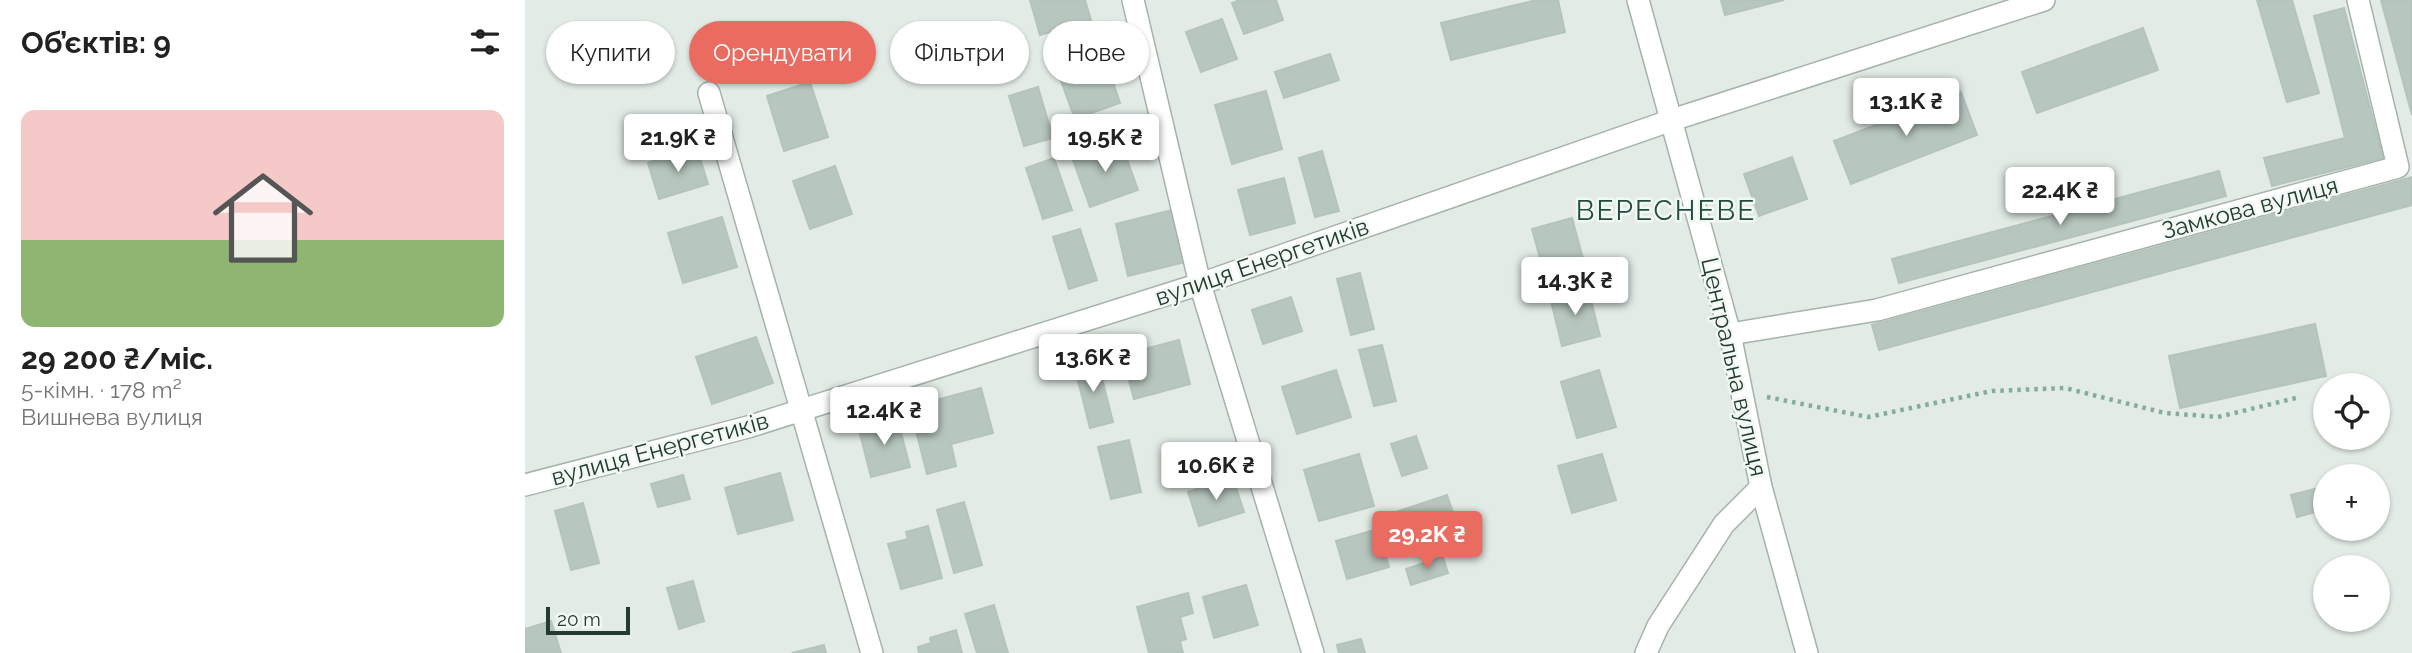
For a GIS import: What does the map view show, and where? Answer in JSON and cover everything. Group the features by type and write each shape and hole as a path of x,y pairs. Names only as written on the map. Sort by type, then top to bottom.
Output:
{"street":[{"path":"1133,0 1200,284 1313,653"},
{"name":"Центральна вулиця","path":"1638,0 1730,334 1761,486 1807,653"},
{"name":"вулиця Енергетиків","path":"525,485 748,427 1200,284 1672,120 2043,0"},
{"name":"Замкова вулиця","path":"1730,334 1877,310 2398,167 2358,0"},
{"path":"709,93 799,410 872,653"},
{"path":"1646,653 1658,626 1724,524 1761,486"}],"path":[{"path":"1742,392 1868,417 1992,391 2065,388 2165,413 2218,417 2300,397"}],"building":[{"path":"1030,0 1085,0 1091,20 1043,21 1043,34 1040,35"},
{"path":"1240,0 1276,0 1283,20 1244,34 1232,3"},
{"path":"1537,0 1558,0 1565,32 1451,60 1441,23"},
{"path":"1721,0 1784,0 1725,15"},
{"path":"2257,0 2292,0 2319,93 2287,102"},
{"path":"2381,0 2412,0 2412,115"},
{"path":"2344,8 2383,158 2272,186 2264,158 2345,138 2314,16"},
{"path":"1222,19 1237,59 1201,72 1186,32"},
{"path":"2143,28 2158,70 2037,113 2022,72"},
{"path":"1330,54 1339,80 1284,98 1275,72"},
{"path":"811,84 828,137 784,151 767,96"},
{"path":"1062,84 1114,84 1120,103 1075,119"},
{"path":"1038,87 1053,138 1024,146 1009,96"},
{"path":"1266,91 1282,149 1232,164 1215,105"},
{"path":"1961,92 1977,135 1851,184 1834,141"},
{"path":"1120,140 1138,190 1090,207 1072,157"},
{"path":"697,148 708,184 659,199 648,163"},
{"path":"1322,151 1339,211 1315,217 1299,158"},
{"path":"1792,157 1807,199 1759,216 1744,174"},
{"path":"1054,158 1072,210 1043,219 1026,168"},
{"path":"835,166 852,214 810,229 793,181"},
{"path":"2219,171 2226,196 1899,283 1892,259"},
{"path":"2412,177 2412,205 1879,350 1872,325"},
{"path":"1284,178 1295,223 1250,235 1238,190"},
{"path":"1172,210 1185,262 1128,276 1116,224"},
{"path":"722,217 737,267 683,283 668,233"},
{"path":"1572,218 1585,266 1545,276 1532,229"},
{"path":"1080,229 1097,280 1069,289 1053,237"},
{"path":"1360,273 1374,329 1351,335 1337,279"},
{"path":"1588,288 1600,336 1562,346 1550,297"},
{"path":"1291,297 1302,331 1263,344 1252,310"},
{"path":"2315,324 2325,373 2313,373 2313,379 2180,408 2169,356"},
{"path":"756,337 773,383 712,404 696,357"},
{"path":"1179,340 1190,384 1134,399 1122,355"},
{"path":"1382,345 1396,401 1374,406 1359,350"},
{"path":"1097,359 1113,422 1090,428 1074,365"},
{"path":"1336,370 1351,417 1297,434 1282,387"},
{"path":"1599,370 1616,427 1577,438 1561,382"},
{"path":"981,388 993,433 951,444 956,466 927,474 910,407"},
{"path":"896,414 910,467 871,477 859,430 876,425 875,420"},
{"path":"1416,436 1427,468 1402,476 1391,444"},
{"path":"1129,440 1141,492 1111,499 1098,447"},
{"path":"1359,454 1374,506 1319,521 1304,470"},
{"path":"1602,454 1616,500 1572,513 1558,466"},
{"path":"780,473 793,520 738,534 725,488"},
{"path":"683,475 690,499 658,507 651,484"},
{"path":"1233,478 1244,512 1199,526 1188,492"},
{"path":"2313,489 2313,513 2297,517 2291,495"},
{"path":"1447,495 1456,521 1398,540 1390,514"},
{"path":"964,502 982,565 954,573 937,510"},
{"path":"583,503 599,563 571,570 555,511"},
{"path":"928,526 942,578 901,589 888,544 908,539 906,532"},
{"path":"1378,529 1389,567 1347,579 1336,541"},
{"path":"1443,557 1448,573 1411,585 1406,569"},
{"path":"693,581 704,621 679,629 667,588"},
{"path":"1246,585 1258,625 1214,638 1203,597"},
{"path":"1188,593 1193,613 1180,617 1186,639 1180,641 1183,653 1149,653 1137,607"},
{"path":"994,605 1008,653 977,653 965,614"},
{"path":"551,621 561,653 525,653 525,629"},
{"path":"956,630 962,653 919,653 918,647 931,643 930,638"},
{"path":"1361,639 1365,653 1339,653 1337,645"},
{"path":"824,645 826,653 792,653"}],"district":[{"name":"ВЕРЕСНЕВЕ","path":"1666,210"}]}
